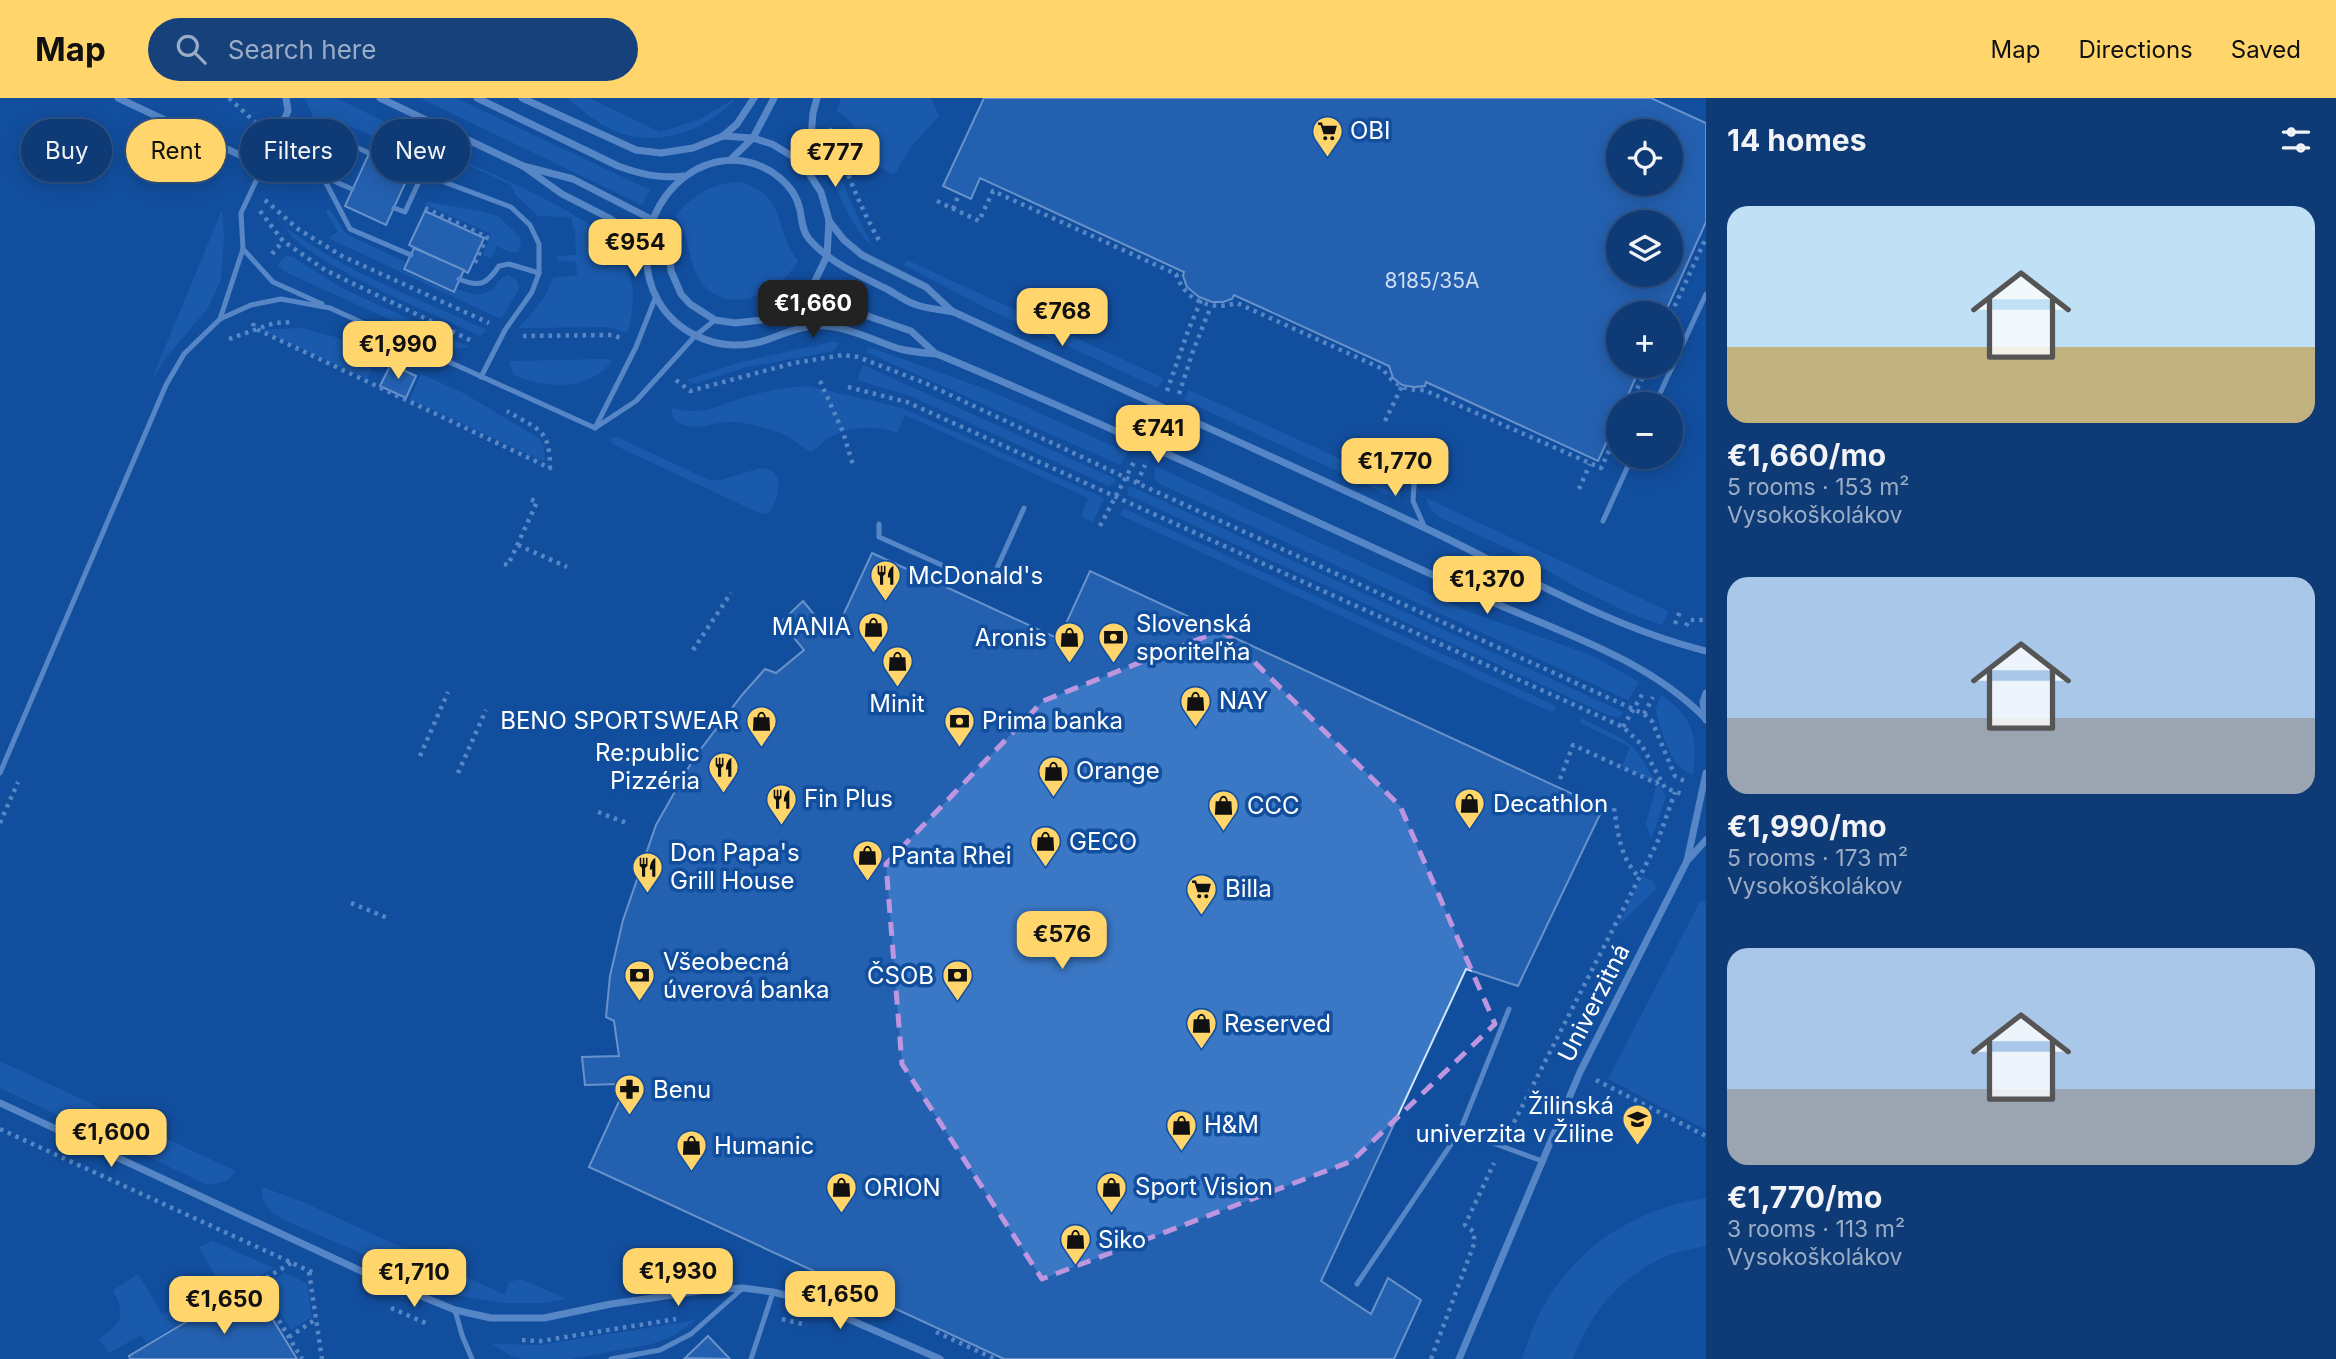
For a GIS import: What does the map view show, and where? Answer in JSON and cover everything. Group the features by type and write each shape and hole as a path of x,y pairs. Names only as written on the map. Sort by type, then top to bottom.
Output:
{"street":[{"path":"118,98 240,155"},
{"path":"284,119 288,111 286,98"},
{"path":"380,98 523,166 562,194 625,229 646,255"},
{"path":"477,98 618,166 638,173 666,178 683,176 705,165 730,160 755,163 781,178 792,191 800,206 807,238 827,256 915,305 954,312 1425,527 1615,620 1668,641 1706,651"},
{"path":"523,98 636,150 661,153 693,148 723,136 737,124 754,98"},
{"path":"730,160 753,138 774,98"},
{"path":"808,172 813,113 817,98"},
{"path":"523,166 573,179 651,219 663,233 669,250 671,271 681,294 690,304 715,320 735,323 762,320 780,313 798,301 811,287 827,256 829,220 821,192 808,172 792,156 772,144 753,138 723,136"},
{"path":"683,176 660,201 651,219 646,255 650,282 656,296 676,322 695,336 719,344 740,345 765,341 791,330 814,326 853,330 903,350 937,354 1154,448 1521,616 1598,647 1669,687 1685,698 1706,720"},
{"path":"829,220 844,240 862,255 926,287 954,312"},
{"path":"798,301 819,301 836,305 911,331 937,354"},
{"path":"1706,693 1703,702 1706,720"},
{"name":"Univerzitná","path":"1687,861 1706,773"},
{"name":"Univerzitná","path":"1459,1359 1580,1072 1687,861 1706,840"},
{"path":"0,1103 372,1276 455,1310 491,1318 544,1318 624,1302 706,1290 743,1288 805,1300 940,1359"}],"lane":[{"path":"357,147 369,153"},
{"path":"220,319 243,249 241,213 256,182"},
{"path":"325,182 350,229 411,255"},
{"path":"336,182 352,189"},
{"path":"394,208 405,212 419,182"},
{"path":"441,182 511,207 530,225 539,244 539,273 532,292 505,330 481,377"},
{"path":"243,249 273,282 595,428"},
{"path":"459,279 483,283 499,266 509,264 539,273"},
{"path":"1661,392 1706,294"},
{"path":"595,428 636,347 656,296"},
{"path":"0,773 166,385 184,354 220,319 251,304 281,299 330,308"},
{"path":"595,428 636,401 695,336 715,320"},
{"path":"1425,527 1413,500 1414,485 1433,443"},
{"path":"1603,521 1627,469"},
{"path":"879,524 880,537 982,583 992,579 1024,508"},
{"path":"1357,1284 1460,1131 1509,1009"},
{"path":"1460,1131 1542,1161"},
{"path":"611,1359 660,1350 691,1334 743,1288"},
{"path":"751,1359 773,1292"},
{"path":"455,1310 461,1335 473,1359"}],"path":[{"path":"253,189 298,229 342,256 518,336 614,335 636,347"},
{"path":"937,201 979,221 993,191 1177,274 1186,294 1212,306 1224,307 1237,303 1383,369 1390,381 1413,391 1424,390 1590,464 1601,468 1606,457"},
{"path":"953,209 959,194"},
{"path":"247,202 262,213 284,241 325,270 474,342"},
{"path":"422,206 487,237 467,282"},
{"path":"1677,301 1706,238"},
{"path":"260,269 284,241"},
{"path":"1167,392 1202,300"},
{"path":"251,304 254,328"},
{"path":"1178,397 1212,306"},
{"path":"223,341 274,323 303,322"},
{"path":"254,328 550,468 550,444 542,432 499,406"},
{"path":"664,371 690,391 794,363 843,355 858,357 925,383 1137,484 1644,714 1651,721 1675,776 1702,790"},
{"path":"820,381 843,432 853,465"},
{"path":"1385,421 1402,385"},
{"path":"848,387 907,402 1623,727 1641,744 1665,788 1699,801"},
{"path":"1100,526 1137,456"},
{"path":"1137,484 1147,463"},
{"path":"1580,489 1590,464"},
{"path":"504,564 508,565 537,502 530,499"},
{"path":"518,545 566,568"},
{"path":"693,650 731,593"},
{"path":"1689,620 1706,620"},
{"path":"420,756 448,692"},
{"path":"458,773 486,710"},
{"path":"1560,779 1573,745 1656,783 1661,780"},
{"path":"0,823 22,773"},
{"path":"1431,1359 1475,1244 1474,1232 1465,1225 1638,876 1657,843 1675,792"},
{"path":"1614,808 1621,849 1630,868 1638,876"},
{"path":"598,812 629,824"},
{"path":"351,902 390,919"},
{"path":"1601,1083 1706,1136"},
{"path":"0,1129 318,1275"},
{"path":"182,1320 213,1301 217,1308 291,1263"},
{"path":"309,1271 322,1359"},
{"path":"257,1284 302,1359"},
{"path":"391,1308 430,1325"},
{"path":"514,1339 541,1341 685,1318"},
{"path":"289,1337 316,1319"},
{"path":"936,1332 995,1359"}],"highlighted area":[{"path":"1222,630 1400,806 1495,1024 1352,1161 1042,1279 902,1064 886,864 1043,701"}],"shaded area":[{"path":"305,98 336,98 379,119 371,119 371,135 357,129 357,119 313,117"},
{"path":"420,98 456,98 650,190 642,205 470,122 470,119 464,119"},
{"path":"567,98 589,98 660,132 698,120 736,98 712,119 697,127 666,137 649,138 610,129"},
{"path":"841,98 931,98 939,116 910,148 894,175 864,160 853,126 837,111"},
{"path":"828,138 848,196 872,246 853,223 840,196 831,168"},
{"path":"470,164 568,212 606,238 624,260 631,280 633,302 627,333 609,327 519,328 544,298 553,278 577,275 576,262 558,261 556,258 576,255 575,229 572,217 538,216 516,195 511,185"},
{"path":"739,182 766,195 773,204 790,248 798,261 773,288 753,297 734,300 716,295 699,279 676,216 703,192 720,185"},
{"path":"428,202 499,217 521,238 520,248 517,252 509,252 497,246 491,259 483,255 491,234 424,204"},
{"path":"327,209 346,234 405,262 401,270 454,294 457,289 472,294 486,293 508,275 518,282 519,289 501,319 328,238 338,232 326,212"},
{"path":"222,210 224,239 221,279 208,308 167,356 151,381"},
{"path":"284,226 357,271 487,330 480,336 344,272 317,256"},
{"path":"286,256 293,257 340,287 469,347 455,349 285,272 277,265"},
{"path":"907,260 1163,378 1158,388 986,308 904,265"},
{"path":"300,328 332,336 379,354 367,379 262,330"},
{"path":"839,342 834,351 743,368 697,383 686,380 741,362"},
{"path":"869,347 991,391 1128,453 1120,465 866,352"},
{"path":"509,361 612,361 591,378 553,385 514,375"},
{"path":"863,365 1116,479 1109,486 910,396 857,380"},
{"path":"421,374 465,394 540,439 545,462 410,399"},
{"path":"808,386 902,408 1104,498 1093,522 1081,517 1088,498 905,415 897,433 871,428 853,429 829,438 811,452 783,434 757,426 724,422 695,427 679,423 672,416 672,408 705,410 767,392"},
{"path":"1189,390 1400,486 1399,500 1184,400"},
{"path":"612,437 709,480 720,480 761,468 769,470 777,479 776,499 769,512 763,514 755,511 614,445 611,442"},
{"path":"1155,466 1467,611 1591,655 1639,682 1628,700 1160,484 1154,477"},
{"path":"1130,486 1623,712 1620,717 1608,715 1128,495"},
{"path":"1426,498 1668,611 1662,625 1629,613 1507,548 1441,518 1430,509"},
{"path":"1123,508 1556,706 1553,713 1120,515"},
{"path":"1661,695 1680,711 1691,729 1695,749 1693,774 1679,766 1669,751 1656,709"},
{"path":"1581,718 1623,739 1635,749 1665,795 1651,840 1646,823 1657,783 1622,767 1630,747 1580,723"},
{"path":"1642,876 1654,882 1656,889 1618,926"},
{"path":"1701,900 1706,903 1706,1130 1608,1079"},
{"path":"0,1061 235,1171 227,1180 208,1185 0,1088"},
{"path":"262,1187 303,1202 505,1295 509,1282 521,1279 566,1299 543,1303 505,1303 459,1296 282,1219 266,1206 262,1198"},
{"path":"1706,1198 1706,1246 1674,1253 1656,1261 1625,1282 1589,1324 1573,1359 1522,1359 1533,1327 1548,1298 1589,1250 1642,1217 1673,1205"},
{"path":"213,1241 273,1268 219,1303 213,1296 178,1318 181,1323 146,1343 141,1335 109,1353 99,1339 113,1328 119,1318 120,1306 113,1290 138,1274 162,1314 219,1282 199,1247"},
{"path":"284,1273 307,1283 312,1317 291,1330 264,1286"},
{"path":"696,1320 671,1337 652,1344 571,1359 522,1359 511,1356 492,1344 541,1345"}],"building":[{"name":"OBI","path":"984,98 1651,98 1706,123 1706,222 1683,273 1683,210 1606,210 1606,287 1677,287 1670,301 1606,301 1606,378 1636,378 1629,392 1606,392 1606,443 1598,461 1426,382 1425,386 1402,385 1393,378 1389,366 1234,295 1232,299 1223,302 1212,302 1199,297 1187,287 1184,272 980,178 971,199 943,186"},
{"path":"371,149 371,182 406,182 386,225 345,206"},
{"path":"425,211 484,238 468,273 409,245"},
{"path":"414,248 464,270 454,292 404,269"},
{"path":"391,364 416,376 406,398 380,386"},
{"path":"872,553 1059,639 1090,571 1603,808 1518,986 1466,969 1321,1281 1371,1314 1388,1278 1421,1300 1394,1359 1004,1359 589,1167 621,1097 620,1084 585,1085 582,1057 619,1056 614,1021 606,1017 610,976 623,920 656,825 694,758 742,695 765,669 776,673 804,650 781,622 803,601 826,629 841,620"},
{"path":"255,1290 297,1359 130,1359 129,1356 211,1307 216,1314"},
{"path":"708,1336 730,1359 685,1358"}],"place":[{"name":"OBI","path":"1327,158"},
{"name":"McDonald's","path":"885,603"},
{"name":"MANIA","path":"874,654"},
{"name":"Aronis","path":"1070,665"},
{"name":"Slovenská sporiteľňa","path":"1113,665"},
{"name":"Minit","path":"897,689"},
{"name":"NAY","path":"1196,728"},
{"name":"BENO SPORTSWEAR","path":"762,748"},
{"name":"Prima banka","path":"959,748"},
{"name":"Re:public Pizzéria","path":"723,794"},
{"name":"Orange","path":"1053,798"},
{"name":"Fin Plus","path":"781,826"},
{"name":"Decathlon","path":"1470,831"},
{"name":"CCC","path":"1224,833"},
{"name":"GECO","path":"1046,869"},
{"name":"Panta Rhei","path":"868,883"},
{"name":"Don Papa's Grill House","path":"647,894"},
{"name":"Billa","path":"1202,916"},
{"name":"Všeobecná úverová banka","path":"640,1003"},
{"name":"ČSOB","path":"957,1003"},
{"name":"Reserved","path":"1201,1051"},
{"name":"Benu","path":"630,1117"},
{"name":"Žilinská univerzita v Žiline","path":"1637,1147"},
{"name":"H&M","path":"1181,1152"},
{"name":"Humanic","path":"691,1173"},
{"name":"Sport Vision","path":"1112,1214"},
{"name":"ORION","path":"841,1215"},
{"name":"Siko","path":"1075,1267"}]}
